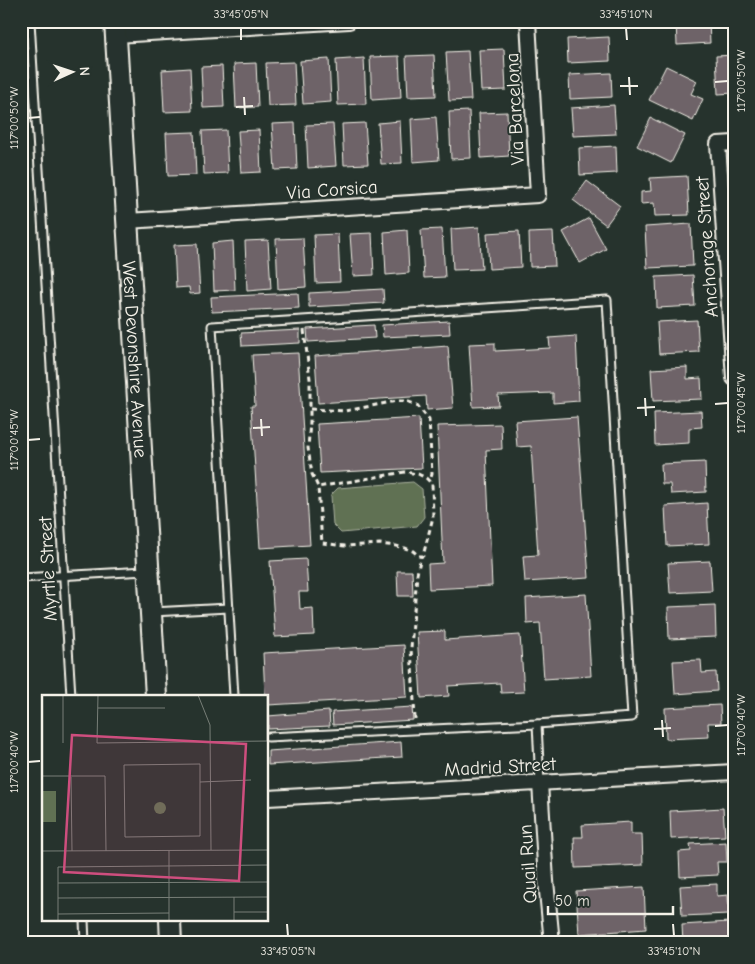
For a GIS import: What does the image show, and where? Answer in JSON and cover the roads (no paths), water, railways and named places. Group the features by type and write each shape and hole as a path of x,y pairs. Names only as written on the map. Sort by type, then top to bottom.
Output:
{"main road":[{"name":"West Devonshire Avenue","path":"116,28 156,695"},
{"path":"170,922 171,943"}],"street":[{"path":"116,28 349,21"},
{"name":"Via Barcelona","path":"528,21 538,195"},
{"name":"Anchorage Street","path":"734,144 718,144 734,378"},
{"name":"Via Corsica","path":"128,221 538,195"},
{"name":"Madrid Street","path":"269,798 734,772"},
{"name":"Quail Run","path":"540,783 552,943"}],"lane":[{"name":"Myrtle Street","path":"30,21 71,695"},
{"path":"234,695 212,326 607,300 632,717 536,724 269,737"},
{"path":"21,578 148,571"},
{"path":"151,612 229,608"},
{"path":"536,724 540,783"},
{"path":"84,922 85,943"}]}
